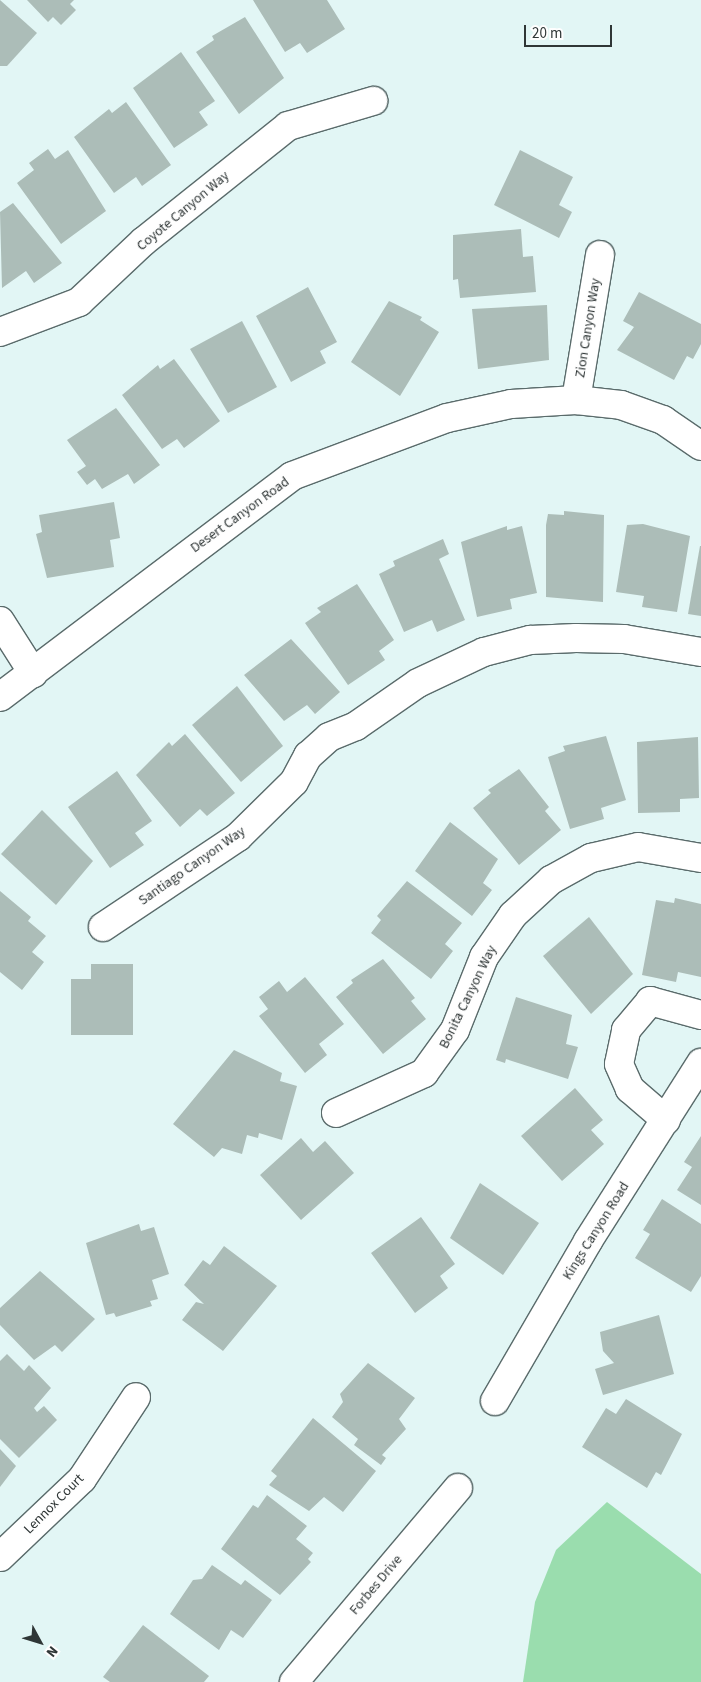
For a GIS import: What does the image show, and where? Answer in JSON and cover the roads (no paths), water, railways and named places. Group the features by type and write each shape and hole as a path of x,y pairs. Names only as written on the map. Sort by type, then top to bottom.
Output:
{"street":[{"name":"Coyote Canyon Way","path":"0,332 79,302 144,241 288,126 373,101"},
{"name":"Zion Canyon Way","path":"576,400 600,255"},
{"path":"576,400 621,405 663,420 701,446"},
{"name":"Desert Canyon Road","path":"0,697 292,476 447,418 511,404 576,400"},
{"path":"0,621 33,673"},
{"name":"Santiago Canyon Way","path":"104,927 238,836 294,782 308,756 329,737 356,726 418,683 484,652 530,640 576,638 624,639 701,652"},
{"name":"Bonita Canyon Way","path":"336,1113 424,1073 455,1030 484,957 513,915 551,880 591,858 638,847 701,858"},
{"path":"666,1120 630,1088 619,1064 626,1030 650,1001 701,1015"},
{"name":"Kings Canyon Road","path":"496,1401 588,1241 701,1064"},
{"name":"Lennox Court","path":"0,1558 82,1479 136,1397"},
{"name":"Forbes Drive","path":"294,1682 458,1488"}]}
